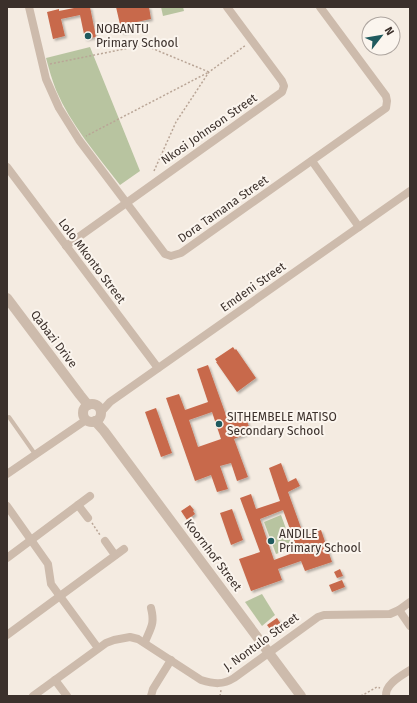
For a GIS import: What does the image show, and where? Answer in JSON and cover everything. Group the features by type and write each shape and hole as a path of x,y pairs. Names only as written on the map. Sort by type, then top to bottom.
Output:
{"street":[{"name":"Dora Tamana Street","path":"29,7 43,65 55,100 79,140 165,254 171,256 181,253 386,108 386,96 320,7"},
{"name":"Nkosi Johnson Street","path":"66,246 282,92 284,86 282,81 227,7"},
{"path":"312,161 359,227"},
{"name":"Lolo Mkonto Street","path":"7,167 158,368"},
{"name":"Emdeni Street","path":"7,474 410,191"},
{"name":"Qabazi Drive","path":"7,298 92,413"},
{"name":"Koornhof Street","path":"92,413 301,696"},
{"path":"7,558 90,496"},
{"path":"78,505 88,518"},
{"path":"7,506 48,564 50,582 98,648"},
{"path":"105,541 115,555"},
{"path":"7,635 124,549"},
{"name":"J. Nontulo Street","path":"33,696 98,648 114,640 130,637 145,642 201,680 222,684 234,678 313,620 324,615 390,614 399,610 410,602"},
{"path":"145,642 153,624 151,608"},
{"path":"399,610 410,626"},
{"path":"151,696 153,689 171,660"},
{"path":"386,694 391,684 410,670"},
{"path":"55,680 67,696"}],"lane":[{"path":"8,417 35,454"}],"path":[{"path":"79,140 209,72 252,40"},
{"path":"43,65 144,45 209,72"},
{"path":"154,171 176,122 209,72"},
{"path":"88,518 105,541"},
{"path":"362,696 377,687 386,694"}],"green space":[{"path":"161,7 183,7 184,11 163,16"},
{"path":"90,47 140,171 120,185 77,128 62,103 56,90 46,58"},
{"path":"281,515 293,548 276,554 264,522"},
{"path":"262,594 275,615 262,626 245,602"}],"building":[{"path":"79,7 90,7 96,37 85,39 80,15 61,19 65,36 53,39 47,12"},
{"path":"116,7 149,7 151,19 132,23 133,30 122,33"},
{"path":"233,347 235,350 236,349 256,378 237,392 215,359"},
{"path":"208,365 227,418 244,413 251,432 234,439 248,477 237,481 231,463 220,466 228,489 217,492 211,475 195,481 166,398 179,394 185,410 208,402 197,369","holes":["212,412 221,439 198,447 189,420"]},
{"path":"156,408 172,453 161,457 145,412"},
{"path":"281,463 288,482 296,478 300,486 288,492 304,536 321,530 332,562 305,571 301,561 278,569 282,580 251,591 239,559 260,552 240,498 251,494 256,509 280,501 269,468","holes":["283,510 298,551 274,560 260,519"]},
{"path":"190,505 195,514 187,520 181,511"},
{"path":"232,509 243,540 231,545 220,513"},
{"path":"340,569 343,576 337,578 334,572"},
{"path":"342,580 345,587 332,592 329,585"},
{"path":"277,618 282,627 273,633 267,625"}],"place":[{"name":"NOBANTU Primary School","path":"88,36"},
{"name":"SITHEMBELE MATISO Secondary School","path":"219,424"},
{"name":"ANDILE Primary School","path":"271,541"}]}
